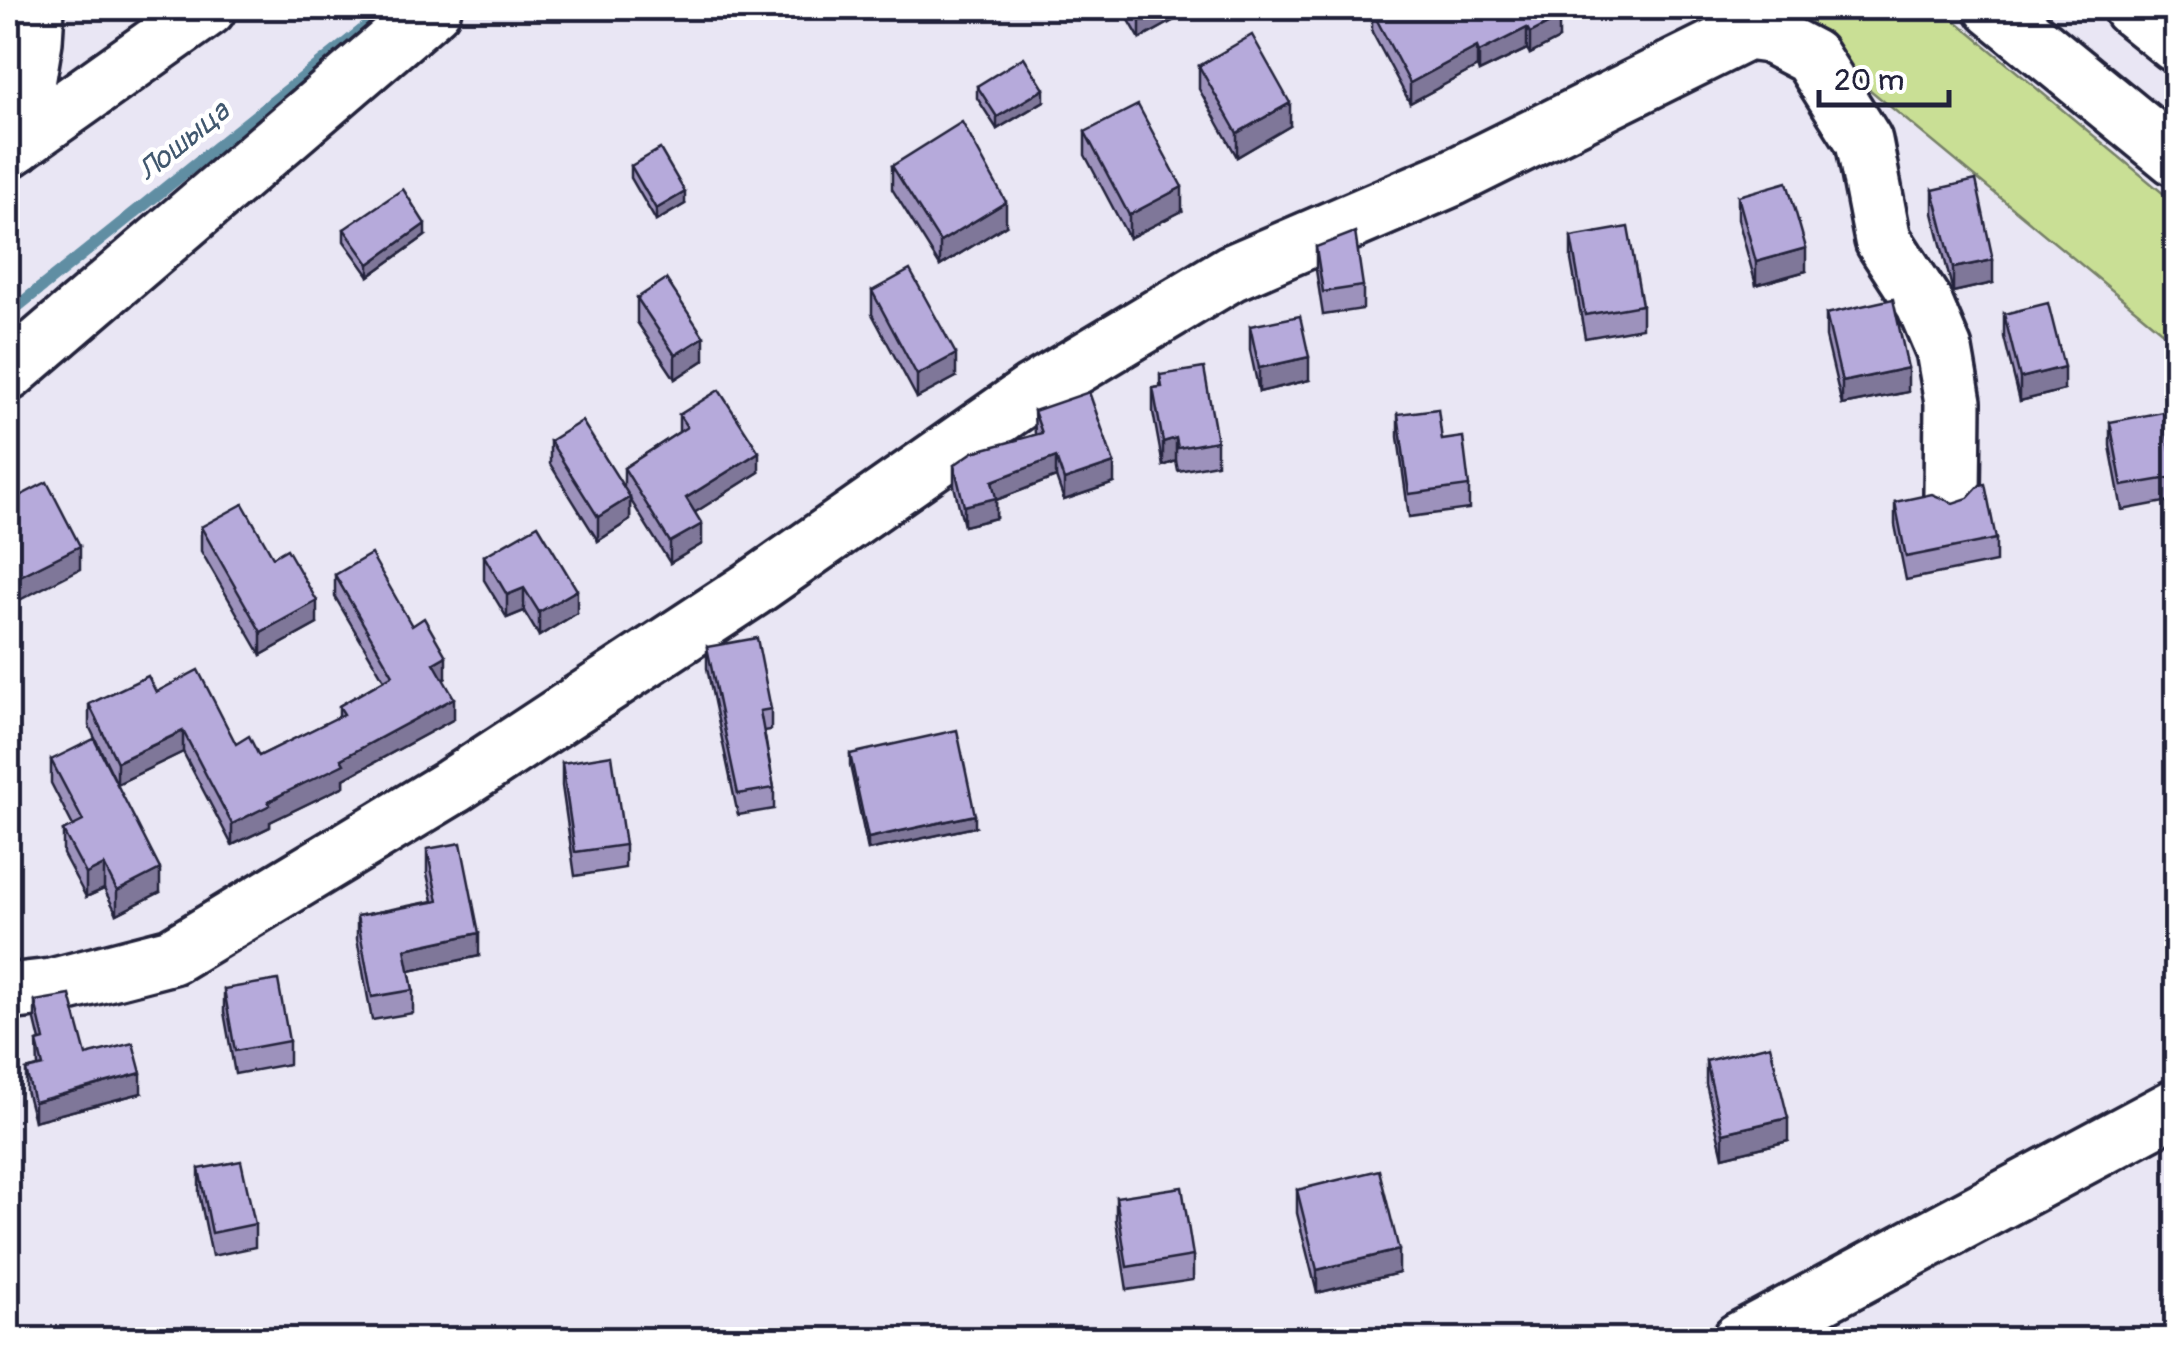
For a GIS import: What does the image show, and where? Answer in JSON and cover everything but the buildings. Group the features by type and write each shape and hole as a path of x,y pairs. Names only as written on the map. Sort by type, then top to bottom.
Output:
{"main road":[{"path":"10,141 34,42 36,8"},
{"path":"10,141 208,8"},
{"path":"8,373 433,8"},
{"path":"1993,8 2176,158"},
{"path":"2131,8 2176,44"},
{"path":"8,992 52,986 172,956 453,786 752,589 1033,392 1232,274 1452,178 1747,32 1770,35 1811,56 1864,141 1883,240 1924,303 1944,350 1954,402 1952,494"},
{"path":"1740,1340 2176,1107"}],"green space":[{"path":"1771,8 1940,8 2176,204 2176,343"}],"waterway":[{"name":"Лошыца","path":"8,314 390,8"}]}
